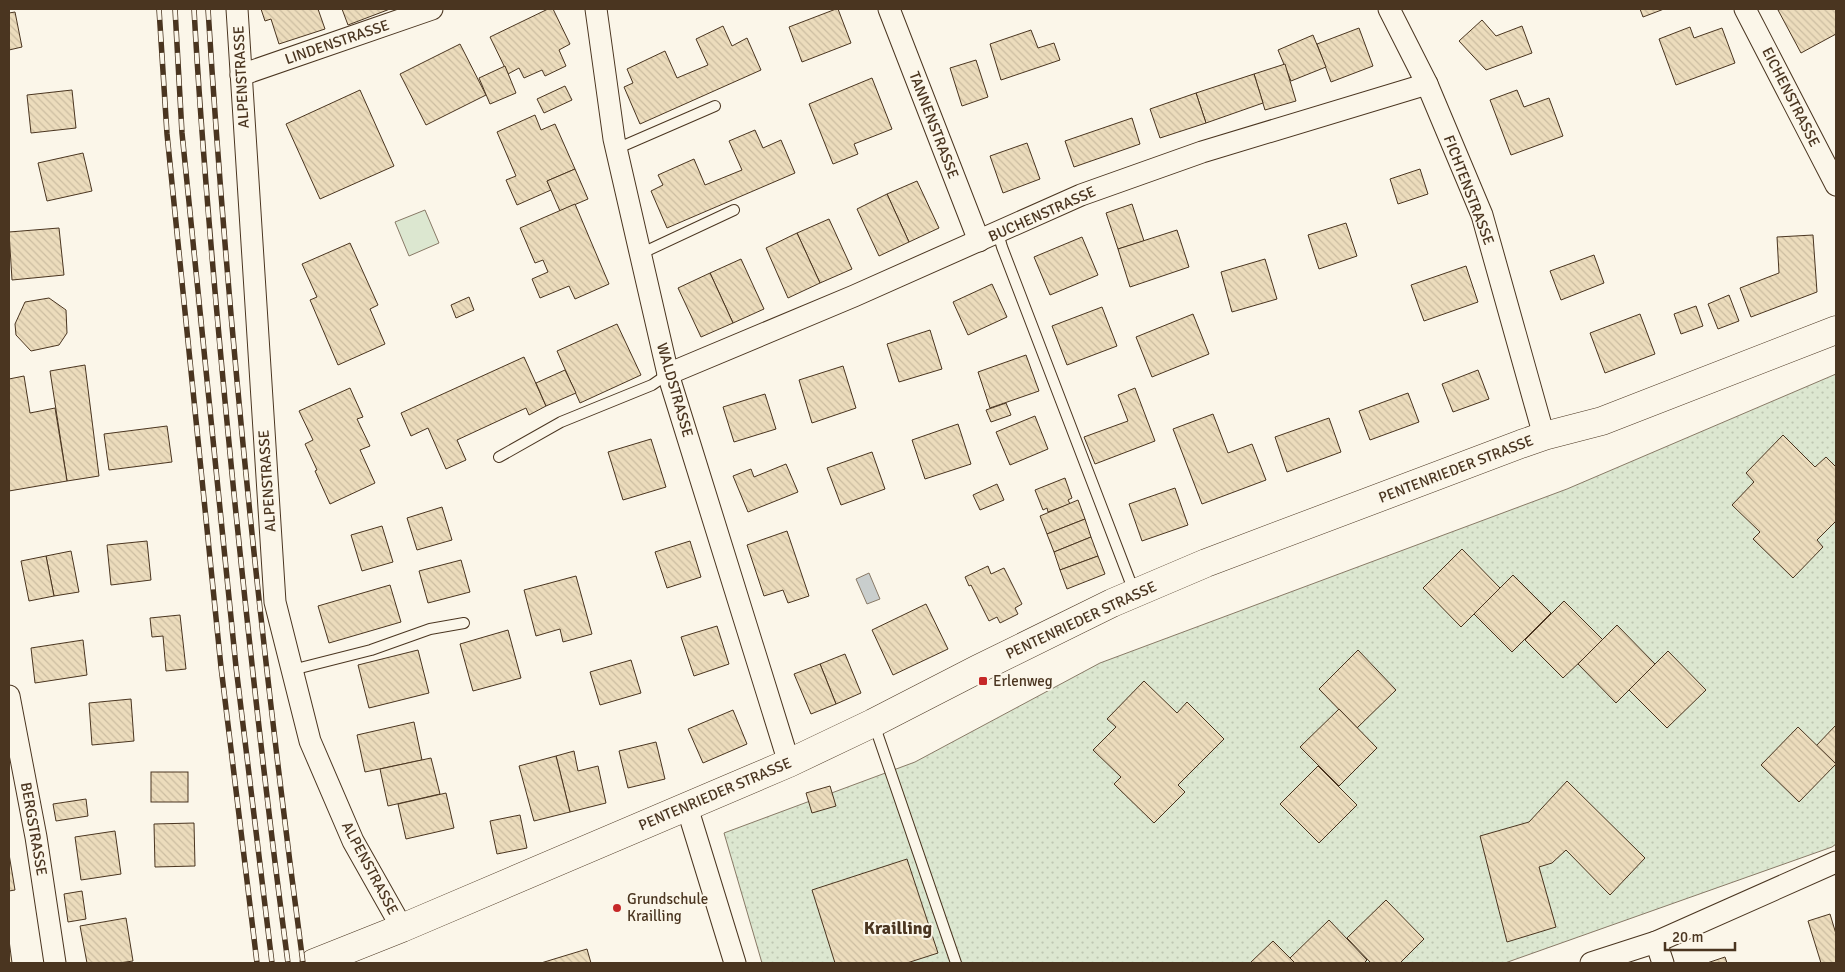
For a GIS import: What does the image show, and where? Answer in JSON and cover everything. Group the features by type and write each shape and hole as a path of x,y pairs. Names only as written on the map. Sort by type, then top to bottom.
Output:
{"street":[{"name":"ALPENSTRASSE","path":"237,9 275,602 310,741 353,841 402,928"},
{"name":"LINDENSTRASSE","path":"241,76 432,9"},
{"name":"WALDSTRASSE","path":"596,9 616,149 668,374 789,763"},
{"name":"TANNENSTRASSE","path":"889,9 988,237"},
{"name":"FICHTENSTRASSE","path":"1389,9 1427,84 1482,215 1544,436"},
{"name":"EICHENSTRASSE","path":"1745,9 1836,185"},
{"name":"BUCHENSTRASSE","path":"668,374 988,237 1081,195 1202,152 1427,84"},
{"name":"PENTENRIEDER STRASSE","path":"314,963 402,928 789,763 874,724 978,668 1112,603 1206,563 1544,436 1602,421 1836,330"},
{"name":"BERGSTRASSE","path":"9,696 36,837 56,963"},
{"path":"687,807 735,963"},
{"path":"1591,963 1656,942 1836,862"},
{"path":"1656,942 1663,963"}],"lane":[{"path":"616,149 715,106"},
{"path":"640,254 734,210"},
{"path":"988,237 1002,247 1135,594"},
{"path":"499,457 561,422 652,385 668,374"},
{"path":"292,670 371,650 430,629 464,623"},
{"path":"874,724 956,963"}],"green space":[{"path":"425,210 439,243 409,256 395,222"},
{"path":"1836,374 1836,844 1832,847 1505,963 762,963 724,833 915,762 1100,663 1567,489"}],"shaded area":[{"path":"869,573 880,599 867,604 856,579"}],"building":[{"path":"261,9 318,9 325,29 279,44 271,19 265,21"},
{"path":"342,9 390,9 348,25"},
{"path":"548,9 553,9 570,44 559,50 566,66 545,76 542,70 524,78 519,68 508,74 490,37"},
{"path":"838,9 851,43 802,62 789,27"},
{"path":"1640,9 1664,9 1643,17"},
{"path":"1836,9 1836,34 1801,53 1778,10"},
{"path":"15,12 22,47 9,50 9,13"},
{"path":"1482,20 1496,36 1522,26 1532,53 1486,70 1459,41"},
{"path":"723,26 732,46 747,38 761,70 640,124 624,87 633,83 627,69 665,51 677,78 708,65 696,39"},
{"path":"1690,27 1694,38 1722,28 1735,63 1676,85 1659,39"},
{"path":"1359,28 1373,66 1331,82 1317,44"},
{"path":"1031,30 1038,48 1054,43 1060,60 1001,80 990,44"},
{"path":"1313,35 1326,67 1291,81 1278,50"},
{"path":"460,44 486,95 426,125 400,74"},
{"path":"976,60 988,97 962,106 950,68"},
{"path":"1285,64 1296,101 1265,110 1254,74"},
{"path":"505,66 516,93 490,104 479,78"},
{"path":"1254,74 1263,103 1206,123 1196,93"},
{"path":"872,78 892,129 854,144 858,154 833,164 809,104"},
{"path":"565,86 572,100 544,113 537,99"},
{"path":"72,90 76,128 31,133 27,95"},
{"path":"360,90 394,166 320,199 286,124"},
{"path":"1517,90 1524,107 1549,98 1563,136 1511,155 1490,100"},
{"path":"1196,93 1206,123 1160,138 1150,109"},
{"path":"535,115 541,130 555,124 575,169 547,181 551,190 517,205 506,180 516,176 497,132"},
{"path":"1132,118 1140,144 1074,167 1065,141"},
{"path":"755,130 763,148 781,140 795,173 667,228 651,191 663,185 658,175 694,159 705,185 742,170 729,141"},
{"path":"1027,143 1040,179 1003,193 990,156"},
{"path":"83,153 92,191 47,201 38,163"},
{"path":"575,169 588,199 560,211 547,181"},
{"path":"1420,169 1428,194 1398,204 1390,179"},
{"path":"917,181 939,228 909,242 887,194"},
{"path":"887,194 909,242 879,256 857,209"},
{"path":"575,204 609,284 575,299 569,286 540,298 532,279 548,272 543,260 535,263 520,228"},
{"path":"1132,204 1144,241 1118,249 1106,213"},
{"path":"829,219 852,269 820,283 797,233"},
{"path":"1346,223 1357,256 1319,269 1308,235"},
{"path":"59,228 64,275 12,280 9,232"},
{"path":"1177,230 1189,267 1130,287 1118,249"},
{"path":"797,233 820,283 788,298 766,248"},
{"path":"1813,235 1817,292 1751,317 1740,288 1779,273 1777,237"},
{"path":"1082,237 1098,275 1050,295 1034,257"},
{"path":"350,243 378,305 370,309 385,344 338,365 310,300 317,297 302,264"},
{"path":"1594,255 1604,283 1561,300 1550,271"},
{"path":"741,259 764,309 733,323 710,273"},
{"path":"1265,259 1277,299 1232,312 1221,272"},
{"path":"1466,266 1478,302 1424,321 1411,285"},
{"path":"710,273 733,323 701,337 678,288"},
{"path":"992,284 1007,317 968,335 953,302"},
{"path":"1729,295 1739,321 1718,329 1708,304"},
{"path":"469,297 474,310 456,318 451,305"},
{"path":"49,298 66,310 67,333 59,345 31,351 16,335 15,324 25,302"},
{"path":"1696,306 1703,326 1681,334 1674,314"},
{"path":"1102,307 1117,346 1067,365 1052,326"},
{"path":"1193,314 1209,354 1152,377 1136,337"},
{"path":"1640,314 1655,354 1605,373 1590,333"},
{"path":"617,324 641,375 580,403 557,351"},
{"path":"930,330 942,369 899,382 887,344"},
{"path":"1026,355 1039,391 990,408 978,372"},
{"path":"524,357 546,406 529,415 526,408 457,440 466,460 446,469 428,428 411,436 401,413"},
{"path":"85,365 99,476 67,481 50,371"},
{"path":"843,366 856,408 812,423 799,380"},
{"path":"565,370 576,393 546,406 536,383"},
{"path":"1478,370 1489,399 1453,412 1442,384"},
{"path":"24,376 30,413 55,408 67,481 9,491 9,379"},
{"path":"350,388 363,417 357,419 370,446 360,450 375,483 330,504 305,444 313,440 299,411"},
{"path":"1135,388 1155,441 1095,464 1084,437 1128,421 1118,395"},
{"path":"1408,393 1419,422 1370,440 1359,411"},
{"path":"765,394 776,429 734,442 723,407"},
{"path":"1006,403 1011,415 991,422 986,410"},
{"path":"1213,414 1228,453 1252,444 1266,480 1202,504 1173,429"},
{"path":"1035,416 1048,449 1010,465 996,432"},
{"path":"1329,418 1341,452 1287,472 1275,437"},
{"path":"958,424 971,464 925,479 912,440"},
{"path":"167,426 172,462 109,470 104,434"},
{"path":"1783,435 1815,467 1826,457 1836,467 1836,521 1817,540 1823,547 1793,578 1753,539 1760,532 1732,505 1754,482 1746,473"},
{"path":"651,439 666,487 623,500 608,452"},
{"path":"872,452 885,489 841,505 827,468"},
{"path":"786,464 798,492 748,512 733,476 751,469 754,477"},
{"path":"1065,478 1072,498 1068,500 1070,504 1048,512 1047,508 1043,510 1035,490"},
{"path":"997,484 1004,500 980,510 973,495"},
{"path":"1175,488 1188,525 1142,541 1129,504"},
{"path":"1078,500 1085,519 1047,534 1040,516"},
{"path":"442,507 452,540 417,550 407,518"},
{"path":"1085,519 1091,537 1054,552 1047,534"},
{"path":"382,526 393,562 362,571 351,535"},
{"path":"787,531 809,596 788,603 783,590 764,596 747,545"},
{"path":"1091,537 1098,556 1060,570 1054,552"},
{"path":"147,541 151,580 111,585 107,545"},
{"path":"690,541 701,577 667,588 655,552"},
{"path":"1462,549 1500,588 1461,627 1423,588"},
{"path":"71,551 79,592 54,596 46,556"},
{"path":"46,556 54,596 29,601 21,561"},
{"path":"1098,556 1105,574 1067,589 1060,570"},
{"path":"461,560 470,592 428,603 419,571"},
{"path":"988,566 991,574 1004,568 1022,604 1015,608 1018,614 1000,623 997,617 989,621 965,577"},
{"path":"1513,575 1551,613 1512,652 1474,614"},
{"path":"576,576 592,634 563,642 560,629 536,636 524,590"},
{"path":"390,585 401,622 329,643 318,606"},
{"path":"1564,601 1603,640 1563,678 1525,640"},
{"path":"926,604 948,649 893,675 872,630"},
{"path":"180,615 186,669 166,671 163,636 152,637 150,618"},
{"path":"1617,625 1655,664 1616,703 1578,664"},
{"path":"717,626 729,664 694,676 681,637"},
{"path":"508,630 521,678 473,691 460,644"},
{"path":"83,640 87,675 35,683 31,648"},
{"path":"418,650 429,693 369,708 358,665"},
{"path":"1358,650 1396,690 1357,728 1319,689"},
{"path":"1668,651 1706,690 1667,728 1629,690"},
{"path":"845,654 861,693 836,704 820,664"},
{"path":"631,660 641,693 600,705 590,672"},
{"path":"820,664 836,704 811,714 794,674"},
{"path":"1144,681 1177,713 1187,702 1224,739 1178,785 1185,792 1154,823 1114,784 1121,777 1093,750 1116,727 1107,719"},
{"path":"131,699 134,741 92,745 89,703"},
{"path":"1339,709 1377,748 1339,786 1300,747"},
{"path":"733,710 747,744 703,763 688,729"},
{"path":"414,722 422,760 365,772 357,735"},
{"path":"1836,725 1836,765 1816,746"},
{"path":"1798,727 1836,764 1799,802 1761,765"},
{"path":"656,742 665,779 628,788 619,751"},
{"path":"574,751 578,771 598,766 606,803 570,812 556,756"},
{"path":"556,756 570,812 534,821 519,766"},
{"path":"431,758 440,794 388,806 380,769"},
{"path":"1318,766 1357,805 1319,843 1280,804"},
{"path":"151,772 188,772 188,802 151,802"},
{"path":"1567,781 1645,858 1610,895 1566,850 1552,863 1539,867 1556,927 1507,942 1480,836 1529,822"},
{"path":"830,786 836,806 812,813 806,793"},
{"path":"446,793 454,828 406,839 398,804"},
{"path":"86,799 88,816 56,821 53,804"},
{"path":"520,815 527,848 497,854 490,821"},
{"path":"194,823 195,866 155,867 154,824"},
{"path":"115,831 121,874 81,880 75,837"},
{"path":"9,854 15,890 9,891"},
{"path":"907,859 938,953 907,963 835,963 812,890"},
{"path":"82,891 86,919 68,922 64,894"},
{"path":"1386,900 1424,939 1400,963 1371,963 1347,938"},
{"path":"1830,914 1836,934 1836,963 1821,963 1808,921"},
{"path":"126,918 133,961 87,963 80,926"},
{"path":"1329,920 1367,960 1364,963 1295,963 1290,958"},
{"path":"9,940 12,963 9,963"},
{"path":"1273,941 1295,963 1250,963"},
{"path":"587,949 591,963 541,963"},
{"path":"1725,957 1727,963 1707,963"}],"railway":[{"path":"159,9 167,134 221,667 257,963"},
{"path":"175,9 182,133 236,667 272,963"},
{"path":"194,9 211,252 222,373 259,729 288,963"},
{"path":"208,9 225,248 247,487 273,725 303,963"}],"place":[{"name":"Erlenweg","path":"983,681"},
{"name":"Grundschule Krailling","path":"617,908"}],"district":[{"name":"Krailling","path":"898,928"}]}
